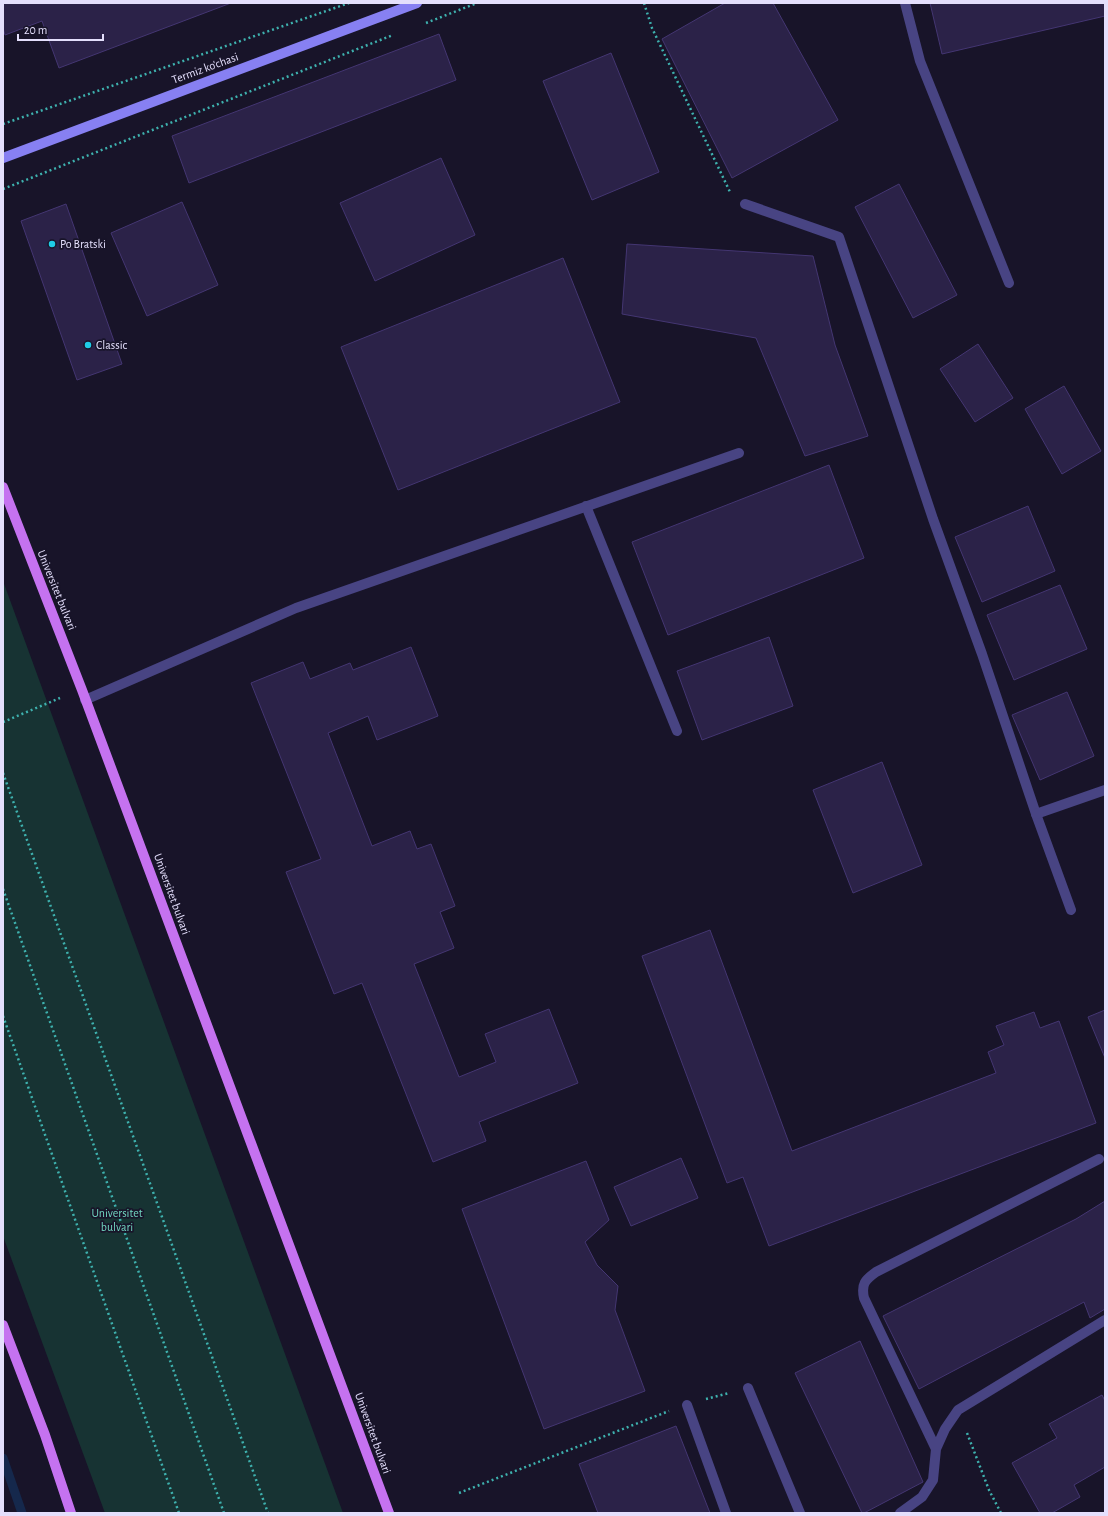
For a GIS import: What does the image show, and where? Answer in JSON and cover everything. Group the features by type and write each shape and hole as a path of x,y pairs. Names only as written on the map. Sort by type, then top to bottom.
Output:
{"main road":[{"name":"Termiz ko'chasi","path":"3,158 417,3"},
{"name":"Universitet bulvari","path":"3,487 85,700 389,1513"},
{"path":"3,1325 44,1434 71,1513"}],"street":[{"path":"905,3 920,61 1009,283"},
{"path":"745,204 839,237 932,519 982,654 1036,814 1071,910"},
{"path":"85,700 296,608 739,453"},
{"path":"586,506 677,731"},
{"path":"1036,814 1105,790"},
{"path":"936,1449 864,1298 862,1290 865,1280 876,1272 1099,1159"},
{"path":"900,1513 922,1497 933,1480 936,1449 944,1429 958,1410 1105,1320"},
{"path":"748,1388 800,1513"},
{"path":"686,1405 726,1513"}],"path":[{"path":"3,124 349,3"},
{"path":"419,25 477,3"},
{"path":"644,3 652,28 734,199 745,204"},
{"path":"3,189 397,34"},
{"path":"3,722 60,698"},
{"path":"3,773 268,1513"},
{"path":"3,889 224,1513"},
{"path":"3,1016 179,1513"},
{"path":"459,1493 686,1405 748,1388"},
{"path":"958,1410 990,1490 1001,1513"}],"green space":[{"name":"Universitet bulvari","path":"3,581 343,1513 105,1513 3,1236"}],"building":[{"path":"3,3 231,3 59,68 42,21 5,35 3,28"},
{"path":"725,3 773,3 838,120 732,178 662,39"},
{"path":"930,3 1105,3 1105,16 942,54"},
{"path":"439,34 456,80 189,183 172,136"},
{"path":"611,53 659,172 592,200 543,81"},
{"path":"441,158 475,235 375,281 340,203"},
{"path":"899,184 957,295 913,318 855,207"},
{"path":"182,202 218,285 147,316 111,233"},
{"path":"66,204 122,364 77,380 21,221"},
{"path":"627,244 813,256 835,345 868,436 805,456 756,338 622,314"},
{"path":"563,258 620,402 398,490 341,347"},
{"path":"978,344 1013,398 975,422 940,369"},
{"path":"1064,386 1101,451 1062,474 1025,409"},
{"path":"829,465 864,558 668,635 632,542"},
{"path":"1028,506 1055,571 982,602 955,537"},
{"path":"1060,585 1087,649 1014,680 987,615"},
{"path":"769,637 793,706 702,740 677,671"},
{"path":"411,647 438,716 377,740 368,716 328,733 372,846 410,831 417,849 431,844 455,906 440,912 454,948 414,964 459,1077 496,1062 485,1034 549,1009 578,1083 479,1122 486,1141 433,1162 362,983 334,994 286,872 321,859 251,683 303,662 310,679 350,663 353,670"},
{"path":"1067,692 1094,756 1040,780 1012,715"},
{"path":"882,762 922,865 853,893 813,790"},
{"path":"710,930 792,1151 996,1073 988,1052 1004,1045 996,1026 1034,1012 1040,1028 1059,1021 1096,1123 769,1246 743,1177 727,1183 642,956"},
{"path":"1105,1010 1105,1058 1088,1017"},
{"path":"681,1158 698,1198 631,1226 614,1187"},
{"path":"586,1161 609,1220 585,1242 597,1265 618,1286 615,1310 645,1391 544,1429 462,1209"},
{"path":"1105,1201 1105,1309 1090,1318 1084,1302 919,1389 883,1316 1076,1219"},
{"path":"860,1341 923,1482 864,1513 862,1513 795,1373"},
{"path":"1102,1395 1105,1401 1105,1467 1074,1485 1080,1497 1052,1513 1040,1513 1012,1463 1057,1438 1049,1424"},
{"path":"676,1426 710,1513 598,1513 579,1464"}],"waterway":[{"path":"3,1458 22,1513"}],"place":[{"name":"Po Bratski","path":"52,244"},
{"name":"Classic","path":"88,345"}]}
